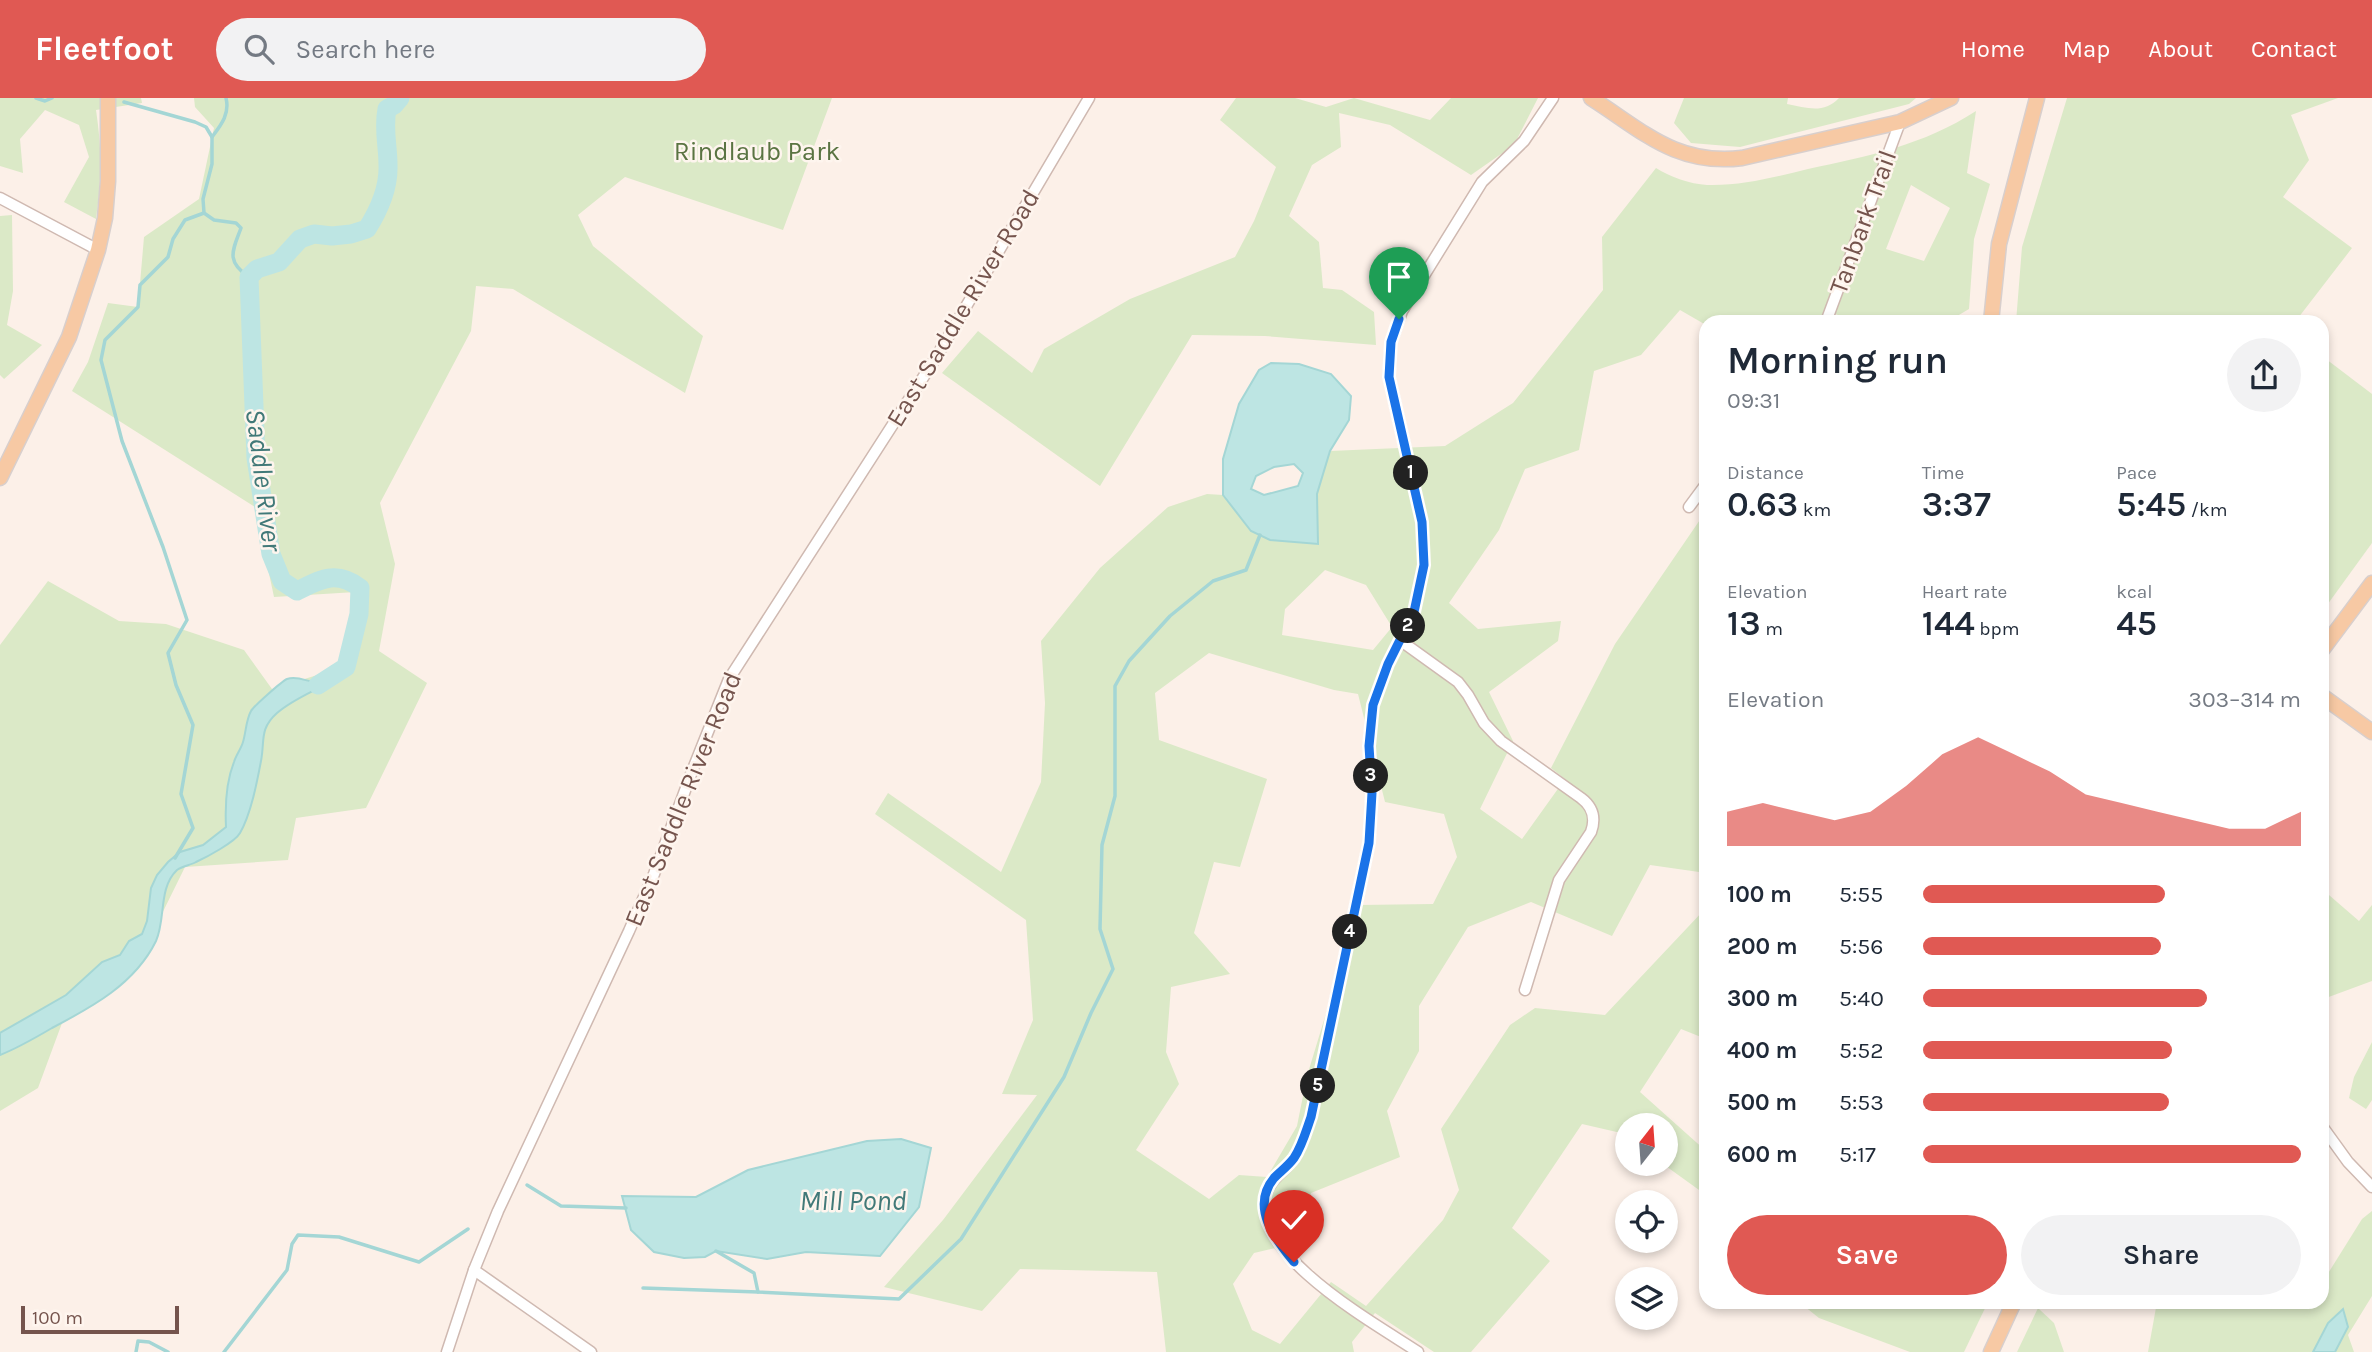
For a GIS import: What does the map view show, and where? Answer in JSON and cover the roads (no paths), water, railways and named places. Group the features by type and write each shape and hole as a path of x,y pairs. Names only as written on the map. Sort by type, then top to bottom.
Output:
{"main road":[{"path":"0,478 69,337 98,250 105,218 108,181 108,98"},
{"path":"1591,98 1669,148 1688,156 1722,160 1742,158 1900,122 1951,98"},
{"path":"1992,315 1999,244 2037,98"},
{"path":"2329,641 2372,583"},
{"path":"2329,701 2372,732"},
{"path":"1991,1352 2011,1309"}],"street":[{"name":"East Saddle River Road","path":"447,1352 474,1270 498,1211 654,874 729,679 936,359 1089,98"},
{"path":"1418,1352 1307,1275 1280,1245 1269,1227 1264,1208 1268,1188 1295,1156 1311,1117 1369,843 1372,793 1369,746 1373,705 1388,664 1414,612 1420,589 1424,545 1422,522 1391,394 1388,360 1391,342 1402,311 1482,182 1529,135 1553,98"},
{"name":"Tanbark Trail","path":"1829,315 1900,122"},
{"path":"0,198 98,250"},
{"path":"1689,507 1699,493"},
{"path":"1401,641 1458,682 1484,723 1501,741 1591,808 1594,824 1559,880 1525,990"},
{"path":"2329,1136 2348,1162 2372,1187"},
{"path":"474,1270 591,1352"}],"water":[{"path":"1271,363 1299,364 1331,374 1351,396 1349,420 1330,451 1317,494 1318,544 1270,540 1251,531 1223,495 1223,459 1239,404 1259,370","holes":["1294,464 1303,473 1298,486 1264,495 1251,489 1256,476 1274,467"]},
{"path":"332,667 341,675 284,707 267,724 253,798 240,833 233,841 177,870 171,877 156,941 137,970 97,1003 0,1055 0,1033 66,995 102,962 120,955 129,941 142,934 147,921 151,888 168,862 180,852 203,845 226,827 229,778 251,711 287,679 317,682 327,676"},
{"name":"Mill Pond","path":"901,1139 931,1148 919,1207 880,1256 806,1252 767,1259 716,1251 705,1257 684,1258 654,1252 631,1230 622,1196 696,1197 748,1170 867,1141"},
{"path":"2343,1309 2348,1327 2335,1352 2313,1352 2328,1323"}],"waterway":[{"path":"36,98 45,101 52,98"},
{"path":"212,137 226,114 226,98"},
{"name":"Saddle River","path":"318,685 346,667 359,614 360,588 344,579 328,578 297,591 282,581 271,554 256,458 249,277 257,269 279,262 300,239 314,234 332,236 367,229 379,207 387,182 387,109 400,98"},
{"path":"124,102 206,127 212,137 212,164 203,199 204,213 214,220 236,223 241,228 233,255 236,266 249,277"},
{"path":"175,858 193,828 181,794 193,725 176,685 168,653 187,620 163,547 122,441 101,360 105,340 138,307 140,285 168,257 173,239 185,220 204,213"},
{"path":"716,1251 754,1273 758,1292 899,1299 961,1239 1064,1077 1113,969 1100,929 1102,845 1115,796 1115,686 1129,661 1170,616 1213,581 1246,570 1260,535"},
{"path":"527,1185 561,1206 626,1208"},
{"path":"224,1352 287,1270 292,1244 298,1235 339,1237 419,1262 468,1229"},
{"path":"643,1288 758,1292"},
{"path":"136,1352 138,1341 149,1342 168,1352"}],"park label":[{"name":"Rindlaub Park","path":"757,151"}]}
